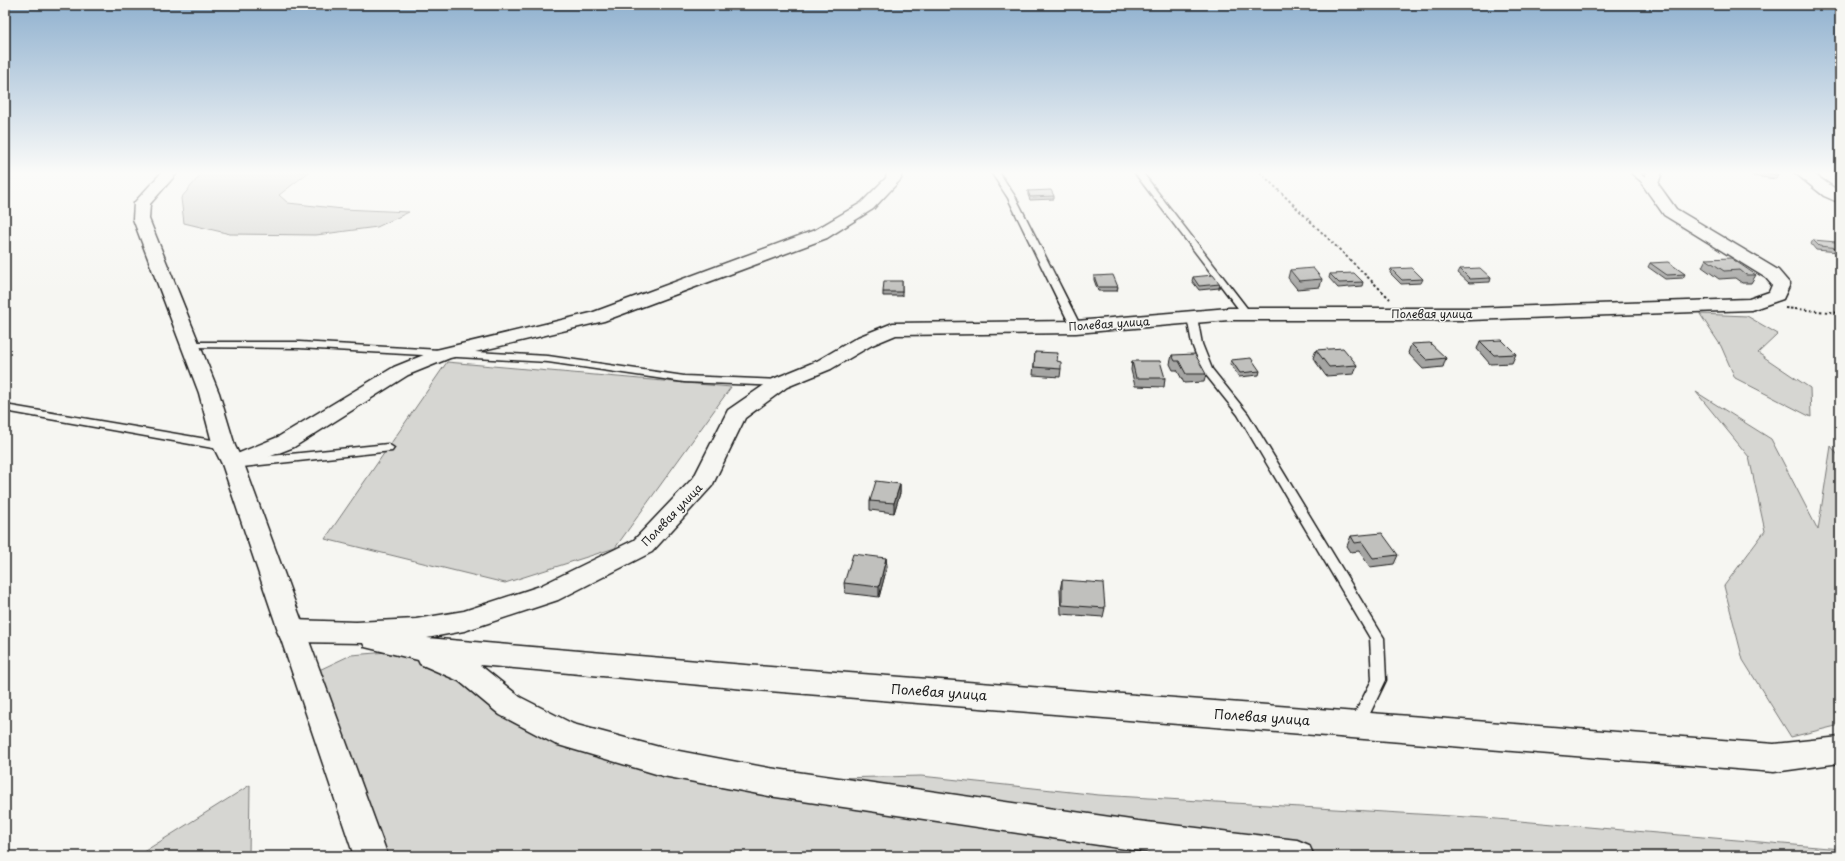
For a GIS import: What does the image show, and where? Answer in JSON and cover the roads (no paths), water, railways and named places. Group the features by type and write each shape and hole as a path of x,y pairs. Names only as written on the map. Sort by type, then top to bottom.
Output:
{"street":[{"path":"141,212 141,219 209,392 228,455 371,856"},
{"path":"228,455 286,442 401,371 443,354 597,317 821,234 857,212"},
{"name":"Полевая улица","path":"291,631 356,634 416,630 464,621 549,593 643,546 704,481 736,415 780,383 824,365 865,341 893,329 1076,327 1247,314 1470,314 1751,304 1777,295 1780,284 1772,274 1670,212"},
{"name":"Полевая улица","path":"356,634 410,648 753,678 1774,758 1840,750"},
{"path":"410,648 469,673 510,706 566,735 663,762 769,782 1138,836 1297,856"}],"lane":[{"path":"1019,212 1076,327"},
{"path":"1169,212 1247,314"},
{"path":"1192,317 1197,344 1207,370 1243,414 1377,638 1379,680 1357,725"},
{"path":"190,345 299,346 548,359 684,379 780,383"},
{"path":"5,408 157,433 228,455 388,448"}]}
